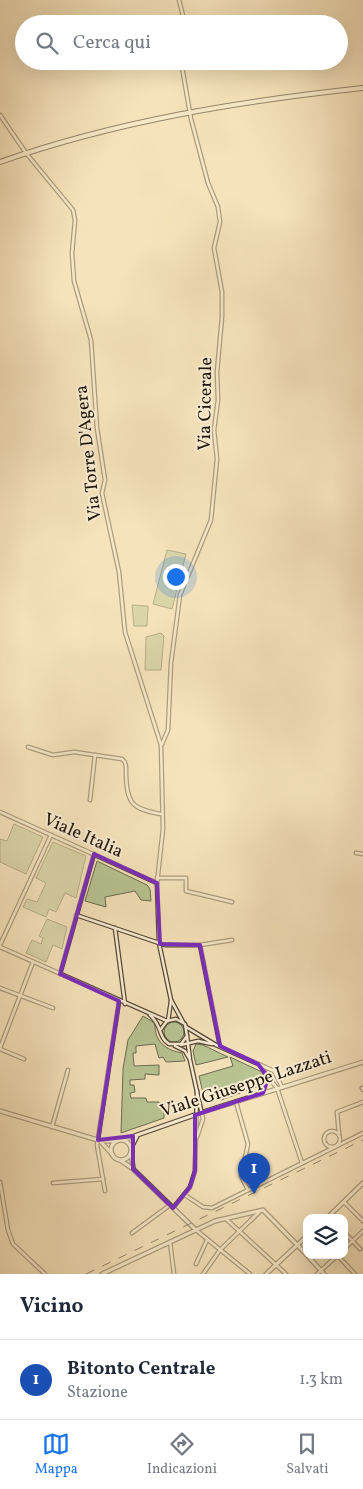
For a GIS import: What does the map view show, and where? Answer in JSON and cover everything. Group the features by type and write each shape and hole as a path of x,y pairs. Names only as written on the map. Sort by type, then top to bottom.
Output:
{"main road":[{"path":"0,162 26,153 190,112 283,96 363,88"}],"street":[{"path":"179,0 183,15"},
{"name":"Via Cicerale","path":"161,745 168,730 171,663 180,594 211,520 217,459 214,430 218,400 217,372 222,292 214,248 218,240 220,222 218,206 208,183 190,112 183,70"},
{"name":"Via Torre D'Agera","path":"0,115 26,153 73,210 75,220 72,253 74,282 91,340 98,428 105,480 102,493 119,572 125,632 161,745 161,814 163,829 156,883 160,943 171,1000"},
{"path":"28,747 53,755 74,752 125,761 127,791 132,803 143,811 161,814"},
{"path":"90,800 95,755"},
{"path":"0,818 1,813"},
{"name":"Viale Italia","path":"1,813 156,883"},
{"path":"51,835 0,946 149,1014 168,1021 176,1019 183,1022"},
{"path":"356,853 363,854"},
{"path":"60,974 94,854"},
{"path":"157,878 186,878 186,891 232,902"},
{"path":"76,915 170,946 200,945 232,940"},
{"path":"115,928 125,1004"},
{"path":"200,945 218,1045"},
{"path":"24,1059 0,1048 33,962"},
{"path":"0,988 53,1008"},
{"path":"161,1029 168,1021 171,1000"},
{"path":"171,1000 186,1027 190,1060 203,1112 202,1125 196,1138"},
{"path":"105,1191 102,1179 99,1140 119,1001"},
{"path":"149,1014 161,1029 162,1038 173,1046 185,1051 190,1060"},
{"path":"186,1027 218,1045 274,1071 282,1087"},
{"path":"178,1045 184,1042 187,1036"},
{"path":"173,1046 202,1041 218,1045"},
{"name":"Viale Giuseppe Lazzati","path":"123,1140 203,1112 363,1062"},
{"path":"258,1064 277,1088 302,1163"},
{"path":"52,1127 68,1070"},
{"path":"262,1093 268,1077"},
{"path":"132,1233 171,1206 184,1195 190,1186 195,1171 197,1091"},
{"path":"236,1102 248,1144 242,1173 248,1190"},
{"path":"336,1146 339,1142 337,1112 363,1102"},
{"path":"0,1111 99,1140 123,1140 128,1143 131,1151 133,1169"},
{"path":"336,1146 330,1147 325,1144 324,1136 329,1131 338,1134"},
{"path":"184,1195 203,1207 212,1208 363,1133"},
{"path":"120,1160 128,1157 138,1134"},
{"path":"99,1140 112,1154 133,1169 207,1240 250,1274"},
{"path":"112,1154 112,1145 117,1141"},
{"path":"53,1183 102,1179"},
{"path":"0,1182 8,1230 13,1244 45,1274"},
{"path":"332,1214 363,1183"},
{"path":"359,1187 363,1191"},
{"path":"344,1202 363,1221"},
{"path":"102,1274 225,1218 263,1210"},
{"path":"202,1274 220,1250 263,1210"},
{"path":"263,1210 303,1251"},
{"path":"250,1213 251,1220"},
{"path":"225,1218 286,1274"},
{"path":"348,1245 363,1231"},
{"path":"348,1236 360,1249"},
{"path":"196,1264 207,1240"},
{"path":"266,1274 303,1240"},
{"path":"170,1242 174,1274"},
{"path":"311,1259 324,1274"},
{"path":"318,1274 333,1259"},
{"path":"342,1259 355,1274"}],"highlighted area":[{"path":"94,854 157,883 160,944 200,945 220,1046 258,1064 268,1077 263,1093 195,1115 195,1171 190,1187 173,1208 133,1169 133,1136 98,1140 119,1001 60,974"}],"green space":[{"path":"167,550 186,554 172,609 153,604"},
{"path":"132,605 148,606 147,626 134,626"},
{"path":"161,633 164,636 161,670 145,670 146,637"},
{"path":"14,824 43,837 26,874 0,862 0,839 7,841"},
{"path":"53,842 86,856 76,898 65,893 56,912 49,909 46,917 23,907 27,899 37,902 46,883 36,878"},
{"path":"97,861 147,885 150,889 151,901 141,900 135,891 105,897 106,907 85,901"},
{"path":"47,919 67,927 62,949 53,945 46,962 26,953 32,940 41,944 43,938 39,936"},
{"path":"143,1016 155,1023 155,1030 162,1044 171,1050 182,1053 185,1061 166,1062 163,1057 159,1058 155,1044 136,1046 136,1053 133,1053 134,1066 159,1065 159,1075 145,1074 145,1079 130,1080 130,1085 134,1085 135,1092 130,1093 131,1098 146,1098 147,1102 159,1102 159,1105 164,1105 164,1118 121,1133 123,1069 128,1040"},
{"path":"174,1022 181,1025 184,1032 181,1039 174,1042 167,1039 164,1032 167,1025"},
{"path":"196,1044 203,1045 228,1057 196,1065 193,1051"},
{"path":"230,1057 262,1072 265,1080 262,1085 221,1100 218,1088 203,1093 199,1076 233,1066"}],"railway":[{"path":"86,1274 363,1140"}],"place":[{"name":"Bitonto Centrale","path":"254,1194"}]}
